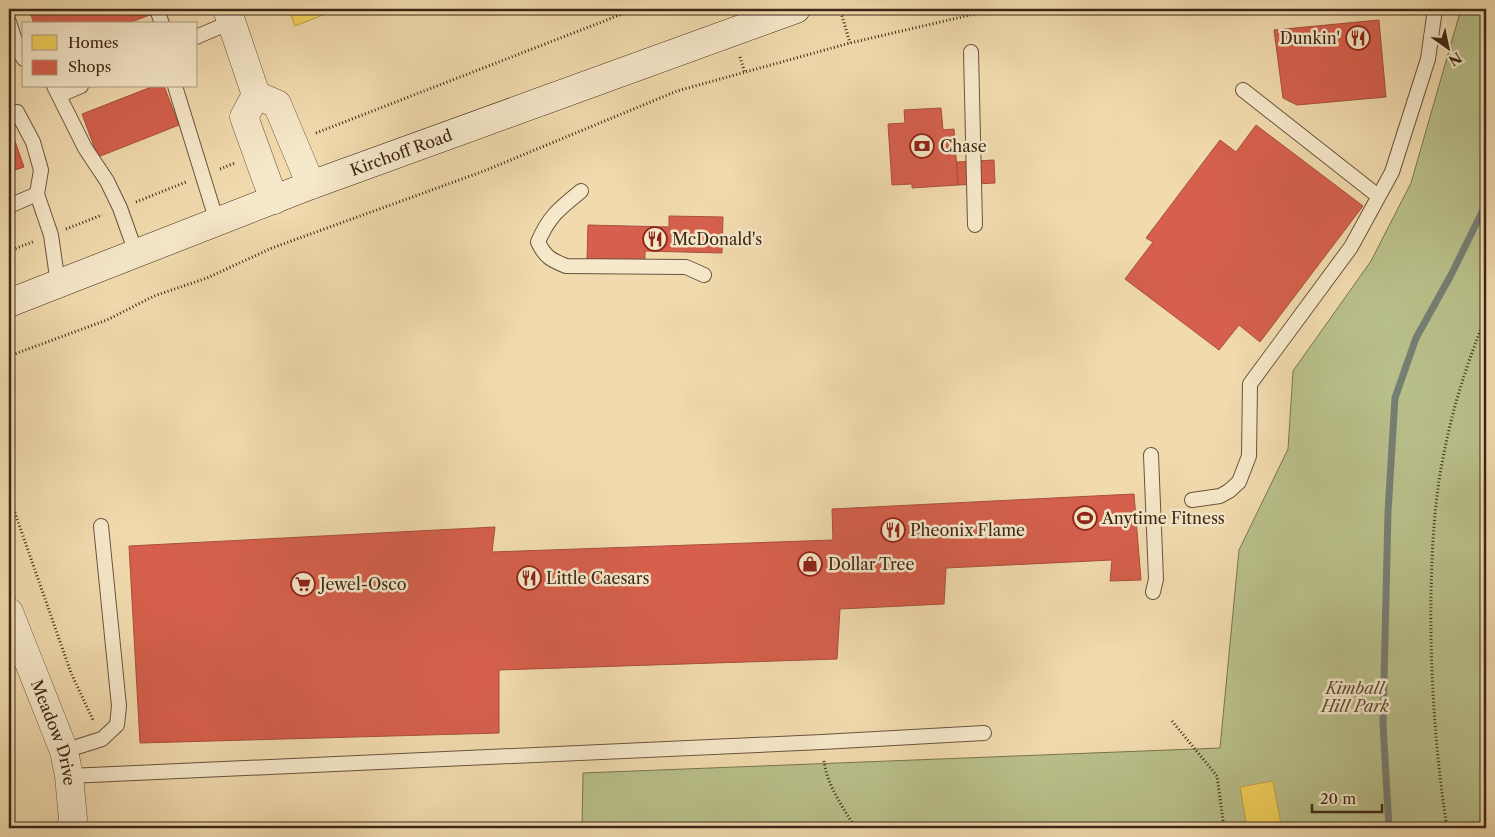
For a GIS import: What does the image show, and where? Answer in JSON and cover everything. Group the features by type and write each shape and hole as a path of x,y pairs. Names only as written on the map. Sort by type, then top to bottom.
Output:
{"main road":[{"name":"Kirchoff Road","path":"9,303 311,185 790,10"},
{"path":"229,15 256,94 277,104 311,185"},
{"path":"256,94 244,117 274,200"},
{"name":"Meadow Drive","path":"9,612 67,764 73,819 71,828"}],"lane":[{"path":"157,9 161,22"},
{"path":"1192,500 1220,496 1239,482 1249,456 1250,384 1351,247 1392,172 1428,59 1435,9"},
{"path":"198,36 229,15"},
{"path":"9,22 18,50 22,56"},
{"path":"971,52 975,225"},
{"path":"71,88 57,91 85,148 107,181 120,208 136,253"},
{"path":"176,88 217,222"},
{"path":"1243,90 1378,196"},
{"path":"9,113 17,112 33,142 41,170 38,194 51,235 58,284"},
{"path":"581,191 556,210 541,234 538,242 543,253 552,260 566,266 686,266 704,276"},
{"path":"9,206 38,194"},
{"path":"1151,456 1156,579 1154,592"},
{"path":"67,764 102,739 117,725 119,706 101,526"},
{"path":"67,764 822,742 984,733"}],"path":[{"path":"293,142 634,9"},
{"path":"840,9 850,43"},
{"path":"9,356 108,320 154,296 207,278 272,248 484,171 677,91 850,43 996,9"},
{"path":"9,251 258,155"},
{"path":"1447,828 1438,772 1430,646 1432,542 1442,459 1458,394 1486,317"},
{"path":"9,496 70,673 102,739"},
{"path":"1172,721 1217,776 1224,828"},
{"path":"822,742 825,769 837,797 854,828"}],"green space":[{"name":"Kimball Hill Park","path":"1461,9 1486,9 1486,828 582,828 583,773 1220,748 1239,550 1288,449 1293,371 1371,261 1411,183"}],"building: Homes":[{"path":"289,9 338,9 295,26"},
{"path":"1273,781 1281,824 1247,828 1240,787"}],"building: Shops":[{"path":"46,9 153,9 155,13 131,22 33,22 31,15"},
{"path":"1379,20 1386,97 1297,105 1283,98 1274,30"},
{"path":"149,88 165,88 179,125 98,157 82,114"},
{"name":"Chase","path":"941,108 943,130 954,129 958,185 912,188 912,184 892,185 888,124 905,123 904,110"},
{"path":"9,124 24,167 9,172"},
{"path":"1256,125 1363,206 1260,342 1239,325 1219,350 1125,279 1153,242 1146,238 1220,140 1236,152"},
{"path":"994,160 995,183 958,185 957,162"},
{"name":"McDonald's","path":"669,216 723,217 722,253 645,251 645,260 587,259 588,225 669,227"},
{"path":"1134,494 1141,580 1110,581 1112,560 946,568 944,604 840,609 837,659 499,670 499,733 140,743 129,546 495,527 492,552 833,540 832,509"}],"waterway":[{"path":"1389,828 1383,724 1388,512 1395,398 1416,338 1451,275 1486,204"}],"place":[{"name":"Dunkin'","path":"1358,38"},
{"name":"Chase","path":"922,146"},
{"name":"McDonald's","path":"655,239"},
{"name":"Anytime Fitness","path":"1085,518"},
{"name":"Pheonix Flame","path":"893,530"},
{"name":"Dollar Tree","path":"810,564"},
{"name":"Little Caesars","path":"529,578"},
{"name":"Jewel-Osco","path":"303,584"}]}
